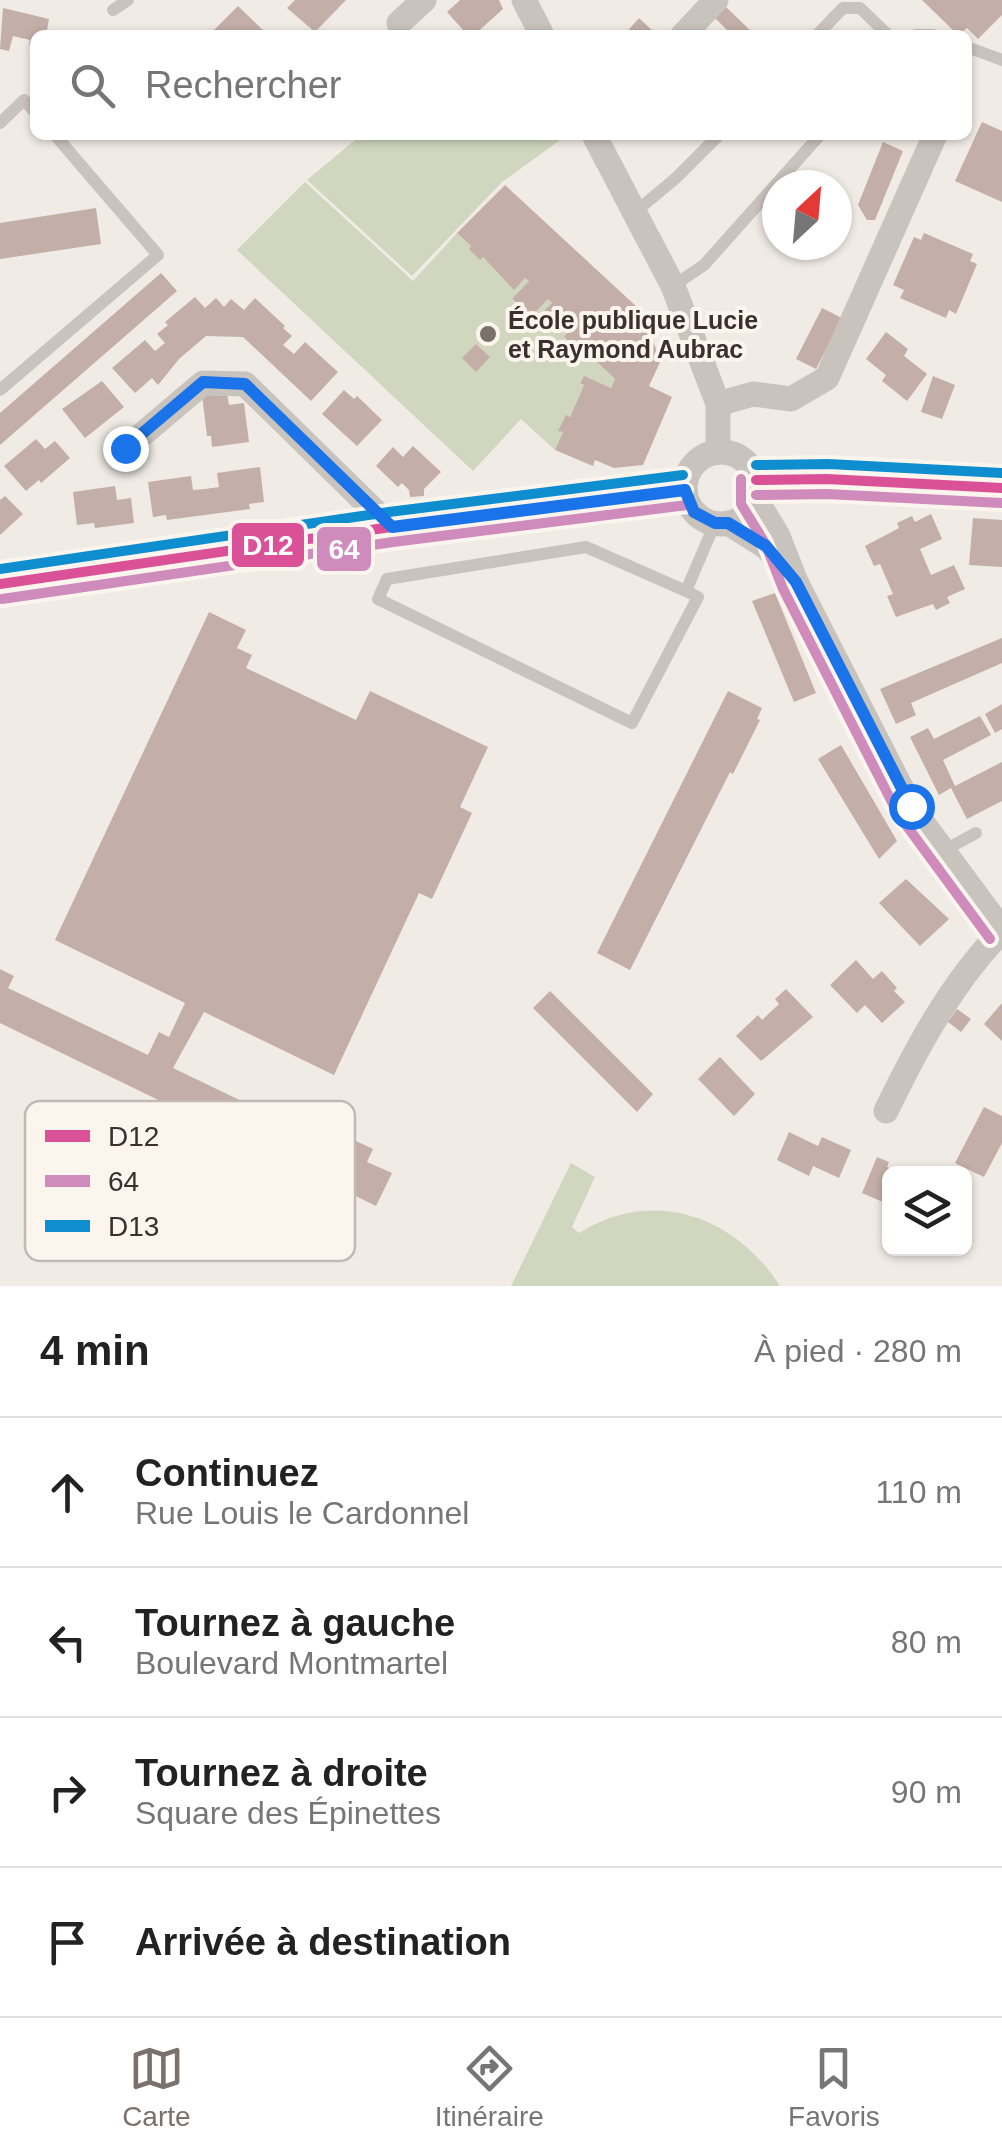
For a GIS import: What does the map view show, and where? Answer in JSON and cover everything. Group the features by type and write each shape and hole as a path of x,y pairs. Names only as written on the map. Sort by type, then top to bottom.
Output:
{"street":[{"path":"399,22 424,0"},
{"path":"524,0 539,30"},
{"path":"688,30 716,0"},
{"path":"597,140 673,286 718,404 718,452"},
{"path":"718,404 753,394 791,398 827,378 932,140"},
{"path":"125,448 203,382 245,384 392,527"},
{"path":"796,582 766,546 694,512 685,490 694,464 718,452 746,462 796,582 911,806 1002,931 976,958 916,1050 886,1111"},
{"path":"756,489 827,479 1002,488"},
{"path":"722,523 745,514 756,489"},
{"path":"0,584 392,527 685,490"}],"lane":[{"path":"114,10 128,0"},
{"path":"822,30 843,8 860,8 883,30"},
{"path":"972,49 1002,60"},
{"path":"0,124 24,100 30,107"},
{"path":"0,390 158,255 59,140"},
{"path":"634,213 714,140"},
{"path":"673,286 704,265 816,140"},
{"path":"686,591 722,523"},
{"path":"586,547 686,591 698,597 632,723 378,599 388,579 586,547"},
{"path":"943,852 976,833"}],"green space":[{"path":"355,140 560,140 502,182 412,276 307,180"},
{"name":"École publique Lucie et Raymond Aubrac","path":"305,182 413,281 457,233 471,246 469,249 480,259 483,257 514,289 525,278 529,281 512,300 531,317 548,299 552,303 544,312 567,333 564,338 576,349 580,346 615,379 611,388 583,377 580,383 584,385 555,450 521,419 473,471 237,250"},
{"path":"571,1163 595,1177 572,1227 579,1233 607,1219 635,1212 663,1211 690,1216 740,1241 780,1286 511,1286"}],"building":[{"path":"295,0 346,0 317,30 287,8"},
{"path":"460,0 499,0 503,9 480,30 463,30 447,12"},
{"path":"922,0 1002,0 1002,15 978,39 967,28 953,30"},
{"path":"238,6 263,30 214,30"},
{"path":"725,6 750,30 727,30 714,17"},
{"path":"3,8 49,19 47,30 30,30 30,40 13,36 9,51 0,49"},
{"path":"639,18 652,30 628,30"},
{"path":"982,122 1002,131 1002,202 955,181"},
{"path":"883,142 903,151 875,220 867,220 858,205"},
{"path":"505,185 638,308 661,360 649,386 672,397 643,465 614,468 595,460 593,466 555,450 563,432 558,431 566,415 570,417 584,376 611,388 615,379 580,346 576,349 564,337 567,333 544,311 552,303 548,299 531,317 512,299 529,281 525,278 514,290 457,233"},
{"path":"96,208 101,244 0,259 0,223"},
{"path":"924,233 973,254 970,261 977,264 956,314 949,310 946,318 900,298 904,290 893,285 914,237 921,240"},
{"path":"161,273 177,291 0,445 0,413"},
{"path":"195,297 205,308 216,298 224,307 231,299 244,310 255,298 292,336 283,345 294,354 305,342 338,372 311,401 243,337 206,336 179,359 158,385 152,378 135,393 112,368 145,340 155,351 165,343 157,334 168,325 165,322"},
{"path":"822,308 842,318 816,369 796,359"},
{"path":"886,332 908,349 904,356 927,374 907,401 882,381 886,375 866,359"},
{"path":"476,344 490,357 476,372 462,358"},
{"path":"933,376 955,385 942,419 921,412"},
{"path":"102,381 124,407 85,438 62,409"},
{"path":"344,390 354,399 357,396 382,420 357,446 322,414"},
{"path":"227,393 229,405 244,403 249,442 212,447 202,395"},
{"path":"36,439 45,449 55,441 70,458 26,491 4,466"},
{"path":"413,446 441,472 424,489 424,496 410,497 402,483 398,487 376,466 393,447 403,457"},
{"path":"260,467 264,502 249,504 250,509 167,520 166,515 153,517 148,482 191,476 193,490 205,489 219,487 217,473"},
{"path":"115,486 117,500 131,498 134,523 95,528 94,523 77,525 73,492"},
{"path":"5,496 23,514 0,535 0,500"},
{"path":"931,514 942,539 920,549 931,575 954,565 965,589 947,597 950,603 936,610 933,604 896,617 887,596 893,594 880,564 874,566 865,546 899,528 897,523 912,516 915,522"},
{"path":"973,518 1002,520 1002,567 969,565"},
{"path":"775,593 816,693 794,702 752,601"},
{"path":"209,612 246,630 237,648 252,655 246,668 356,720 370,691 488,747 460,807 472,813 432,899 419,893 334,1075 204,1012 173,1068 242,1101 160,1101 0,1023 0,969 14,976 8,988 148,1055 159,1032 169,1037 185,1003 55,940"},
{"path":"1002,638 1002,663 911,703 916,715 896,724 880,689"},
{"path":"728,691 762,708 757,719 760,720 630,970 597,953"},
{"path":"1002,704 1002,729 995,733 985,714"},
{"path":"980,716 991,735 943,760 955,786 1002,762 1002,801 967,819 951,788 939,795 910,737 928,728 934,739"},
{"path":"841,745 897,841 879,859 818,759"},
{"path":"906,879 949,919 920,946 879,903"},
{"path":"856,960 873,979 882,971 905,1002 882,1023 865,1005 857,1013 830,985"},
{"path":"786,989 813,1017 761,1061 736,1036 758,1015 762,1020 779,1004 775,999"},
{"path":"550,991 653,1094 637,1112 533,1008"},
{"path":"1002,1003 1002,1041 984,1024"},
{"path":"957,1009 971,1019 961,1032 948,1022"},
{"path":"720,1057 755,1094 734,1116 698,1079"},
{"path":"984,1107 1002,1116 1002,1143 984,1177 972,1171 972,1166 955,1163"},
{"path":"789,1132 818,1146 822,1137 851,1150 839,1178 813,1166 809,1176 777,1160"},
{"path":"355,1140 373,1149 367,1162 392,1173 376,1206 355,1196"},
{"path":"877,1157 889,1162 882,1166 882,1202 862,1193"}],"transit line":[{"name":"D13","path":"756,465 828,464 1002,473"},
{"name":"D13","path":"0,569 389,512 683,475"},
{"name":"64","path":"741,479 741,504 765,543 783,589 898,814 990,939"},
{"name":"D12","path":"756,480 827,479 1002,488"},
{"name":"D12","path":"0,584 391,527 685,490"},
{"name":"64","path":"756,495 827,494 1001,503"},
{"name":"64","path":"2,599 393,542 687,505"}],"place":[{"name":"École publique Lucie et Raymond Aubrac","path":"488,334"}],"route":[{"path":"125,448 203,382 245,384 392,527 685,490 694,512 715,523 728,523 766,546 796,582 911,806"}]}
